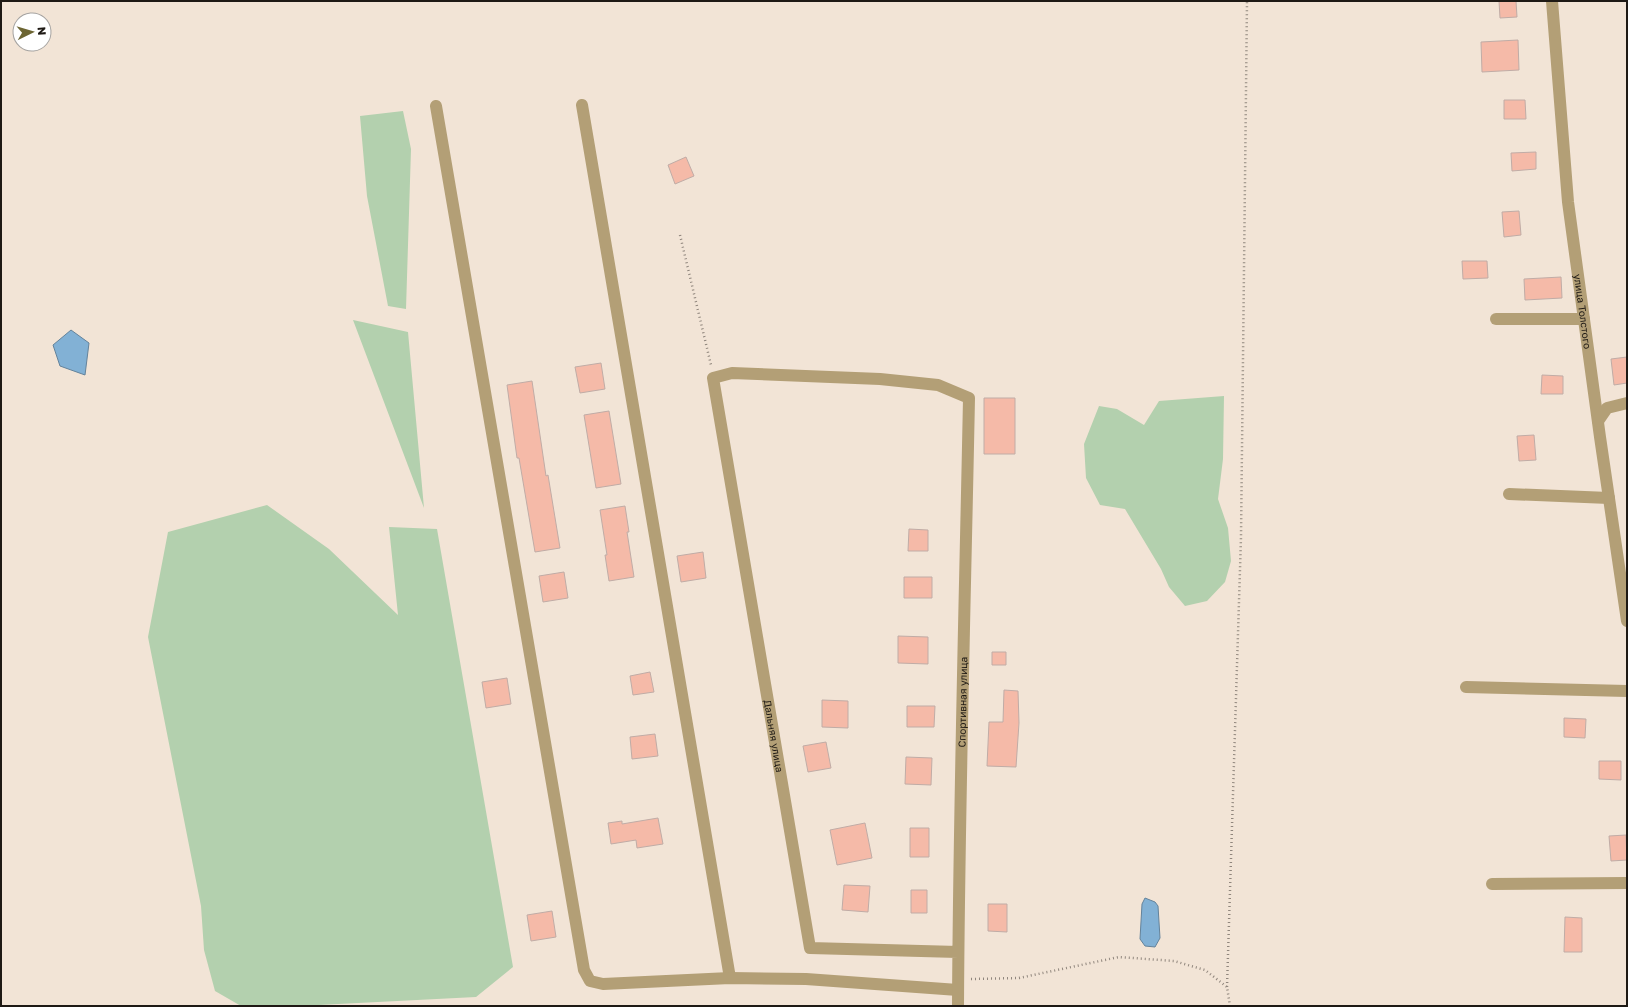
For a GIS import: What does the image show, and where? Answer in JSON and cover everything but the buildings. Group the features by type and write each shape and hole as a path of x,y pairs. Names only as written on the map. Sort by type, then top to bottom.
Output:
{"street":[{"name":"улица Толстого","path":"1552,1 1568,202 1627,621"},
{"path":"582,105 730,978"},
{"path":"436,106 584,970 590,981 603,984 730,978 806,979 958,985"},
{"path":"1496,319 1584,319"},
{"name":"Спортивная улица","path":"713,378 732,373 880,379 938,385 969,398 958,871 958,1006"},
{"name":"Дальняя улица","path":"713,378 810,948 958,952"},
{"path":"1598,421 1607,408 1627,402"},
{"path":"1509,494 1609,498"},
{"path":"1466,688 1627,691"},
{"path":"1492,884 1627,883"}],"path":[{"path":"1230,1006 1228,987 1241,537 1247,1"},
{"path":"680,235 713,378"},
{"path":"958,985 1019,978 1119,957 1180,962 1205,970 1228,987"}],"green space":[{"path":"403,111 411,149 406,309 388,306 367,196 360,116"},
{"path":"353,320 408,332 424,508"},
{"path":"1224,396 1223,459 1218,499 1228,528 1231,561 1225,582 1207,601 1185,606 1169,587 1161,569 1125,509 1100,505 1086,478 1084,444 1099,406 1117,409 1144,425 1159,401"},
{"path":"267,505 329,549 398,615 389,527 437,529 513,967 476,997 299,1006 241,1006 215,991 204,950 201,906 148,637 168,532"}],"water":[{"path":"71,330 89,343 85,375 60,366 53,345"},
{"path":"1145,898 1155,902 1158,906 1160,938 1155,947 1145,946 1140,939 1142,904"}]}
